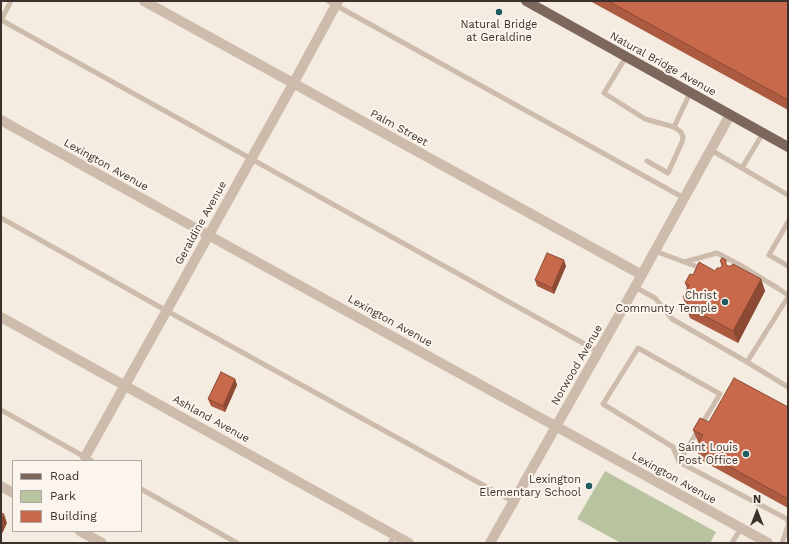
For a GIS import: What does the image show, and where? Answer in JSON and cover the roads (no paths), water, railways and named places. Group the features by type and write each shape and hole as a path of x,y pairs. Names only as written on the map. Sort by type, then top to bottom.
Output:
{"main road":[{"name":"Natural Bridge Avenue","path":"526,1 788,147"}],"street":[{"name":"Palm Street","path":"144,1 642,275"},
{"name":"Geraldine Avenue","path":"89,459 125,385 293,84 334,2"},
{"name":"Norwood Avenue","path":"490,543 730,116"},
{"name":"Lexington Avenue","path":"1,120 768,543"},
{"name":"Ashland Avenue","path":"1,316 125,385 392,539 409,543"},
{"path":"1,486 12,492"},
{"path":"82,532 102,543"}],"lane":[{"path":"11,1 1,20 598,352"},
{"path":"334,2 684,198"},
{"path":"626,57 604,93 645,119 674,127 681,132 683,137 668,173 646,161"},
{"path":"674,127 690,93"},
{"path":"742,168 763,133"},
{"path":"711,150 788,195"},
{"path":"1,218 514,502"},
{"path":"788,222 769,255 788,266"},
{"path":"655,251 710,272"},
{"path":"684,262 717,253 739,268 779,289 788,296 747,362"},
{"path":"635,287 656,298 672,319 788,387"},
{"path":"678,462 720,394 638,348 603,404 673,447 678,462 787,519 788,525 782,543"},
{"path":"1,410 89,459"},
{"path":"142,490 237,543"},
{"path":"732,543 740,528"}],"place":[{"name":"Natural Bridge at Geraldine","path":"499,12"},
{"name":"Christ Communty Temple","path":"725,302"},
{"name":"Saint Louis Post Office","path":"746,454"},
{"name":"Lexington Elementary School","path":"589,486"}]}
